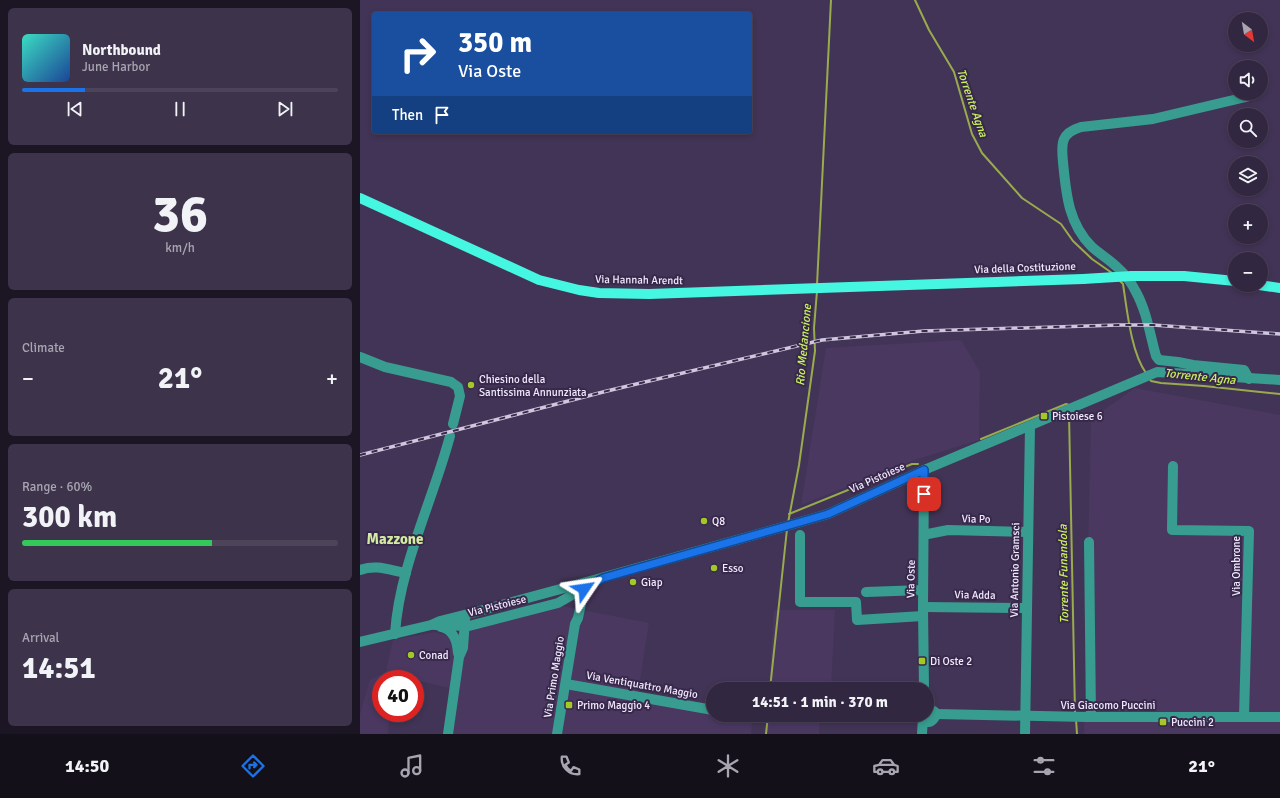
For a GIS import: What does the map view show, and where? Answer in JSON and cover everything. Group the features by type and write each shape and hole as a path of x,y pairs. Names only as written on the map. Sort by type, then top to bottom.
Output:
{"main road":[{"name":"Via Hannah Arendt","path":"360,198 540,280 579,290 599,293 649,294 821,288"},
{"name":"Via della Costituzione","path":"821,288 1132,276 1184,276 1228,280"},
{"path":"1268,286 1280,288"}],"street":[{"path":"1233,100 1153,119 1081,127 1072,130 1067,133 1061,148 1066,193 1069,210 1079,229 1091,246 1119,268 1137,293 1146,316 1156,356 1159,360 1244,370 1249,379 1280,380"},
{"path":"360,357 385,366 451,382 458,387 460,396 453,424"},
{"name":"Via Pistoiese","path":"360,642 431,625 440,621 601,578 828,514 924,470 1153,373 1167,372 1249,379"},
{"name":"Via Antonio Gramsci","path":"1024,734 1030,426"},
{"path":"394,634 395,622 406,573 450,436"},
{"name":"Via Ombrone","path":"1173,466 1172,530 1249,531 1244,718"},
{"name":"Via Oste","path":"924,470 924,682"},
{"name":"Via Po","path":"924,533 928,534 948,530 1028,532"},
{"name":"Via Adda","path":"800,535 800,602 856,602 857,620 923,612 1027,608"},
{"path":"1089,542 1089,717"},
{"path":"360,570 369,567 376,567 406,573"},
{"name":"Via Pistoiese","path":"431,625 466,626 558,603 575,595 601,578"},
{"name":"Via Primo Maggio","path":"557,734 575,624 578,618 584,589"},
{"path":"557,590 563,593 566,598"},
{"path":"866,592 923,590"},
{"name":"Via Primo Maggio","path":"566,598 571,602 575,624"},
{"path":"459,657 463,648 466,619 472,613"},
{"path":"431,625 446,628 453,634 457,642 459,657 448,734"},
{"name":"Via Ventiquattro Maggio","path":"566,684 706,709"},
{"name":"Via Giacomo Puccini","path":"934,715 1244,718 1280,717"},
{"path":"922,734 926,722"},
{"path":"927,734 929,722"}],"shaded area":[{"path":"961,340 980,372 979,440 914,460 801,505 826,348"},
{"path":"1135,388 1280,415 1280,734 1084,734 1091,419"},
{"path":"562,606 649,623 637,698 706,707 706,722 752,722 751,734 448,734 454,689 424,682 424,670 386,670 393,640 435,632 452,637 471,630"},
{"path":"774,610 835,610 831,682 769,682"},
{"path":"372,679 372,722 389,722 388,734 360,734 360,715 370,680"},
{"path":"767,722 820,722 819,734 766,734"}],"waterway":[{"name":"Rio Medancione","path":"817,285 831,0"},
{"name":"Torrente Agna","path":"915,0 929,30 954,72 972,134 982,153 1022,198 1061,224 1073,241 1092,259 1112,273"},
{"name":"Torrente Agna","path":"1119,280 1123,284 1133,342 1146,373"},
{"name":"Rio Medancione","path":"788,523 799,465 815,351 814,328 817,291"},
{"name":"Torrente Agna","path":"1149,378 1151,381 1161,383 1280,394"},
{"name":"Torrente Funandola","path":"981,439 1066,404 1069,405"},
{"name":"Torrente Funandola","path":"1069,414 1075,713"},
{"path":"789,514 912,464 918,464"},
{"name":"Rio Medancione","path":"771,682 787,529"},
{"name":"Torrente Funandola","path":"1076,719 1077,734"},
{"name":"Rio Medancione","path":"766,734 767,722"}],"railway":[{"path":"360,455 607,391 822,340 924,331 1119,325 1153,325 1280,334"}],"place":[{"name":"Chiesino della Santissima Annunziata","path":"471,385"},
{"name":"Pistoiese 6","path":"1044,416"},
{"name":"Q8","path":"704,521"},
{"name":"Esso","path":"714,568"},
{"name":"Giap","path":"633,582"},
{"name":"Conad","path":"411,655"},
{"name":"Di Oste 2","path":"922,661"},
{"name":"Primo Maggio 4","path":"569,705"},
{"name":"Puccini 2","path":"1163,722"}],"district":[{"name":"Mazzone","path":"395,539"}],"route":[{"path":"584,589 601,578 828,514 924,470 924,494"}]}
